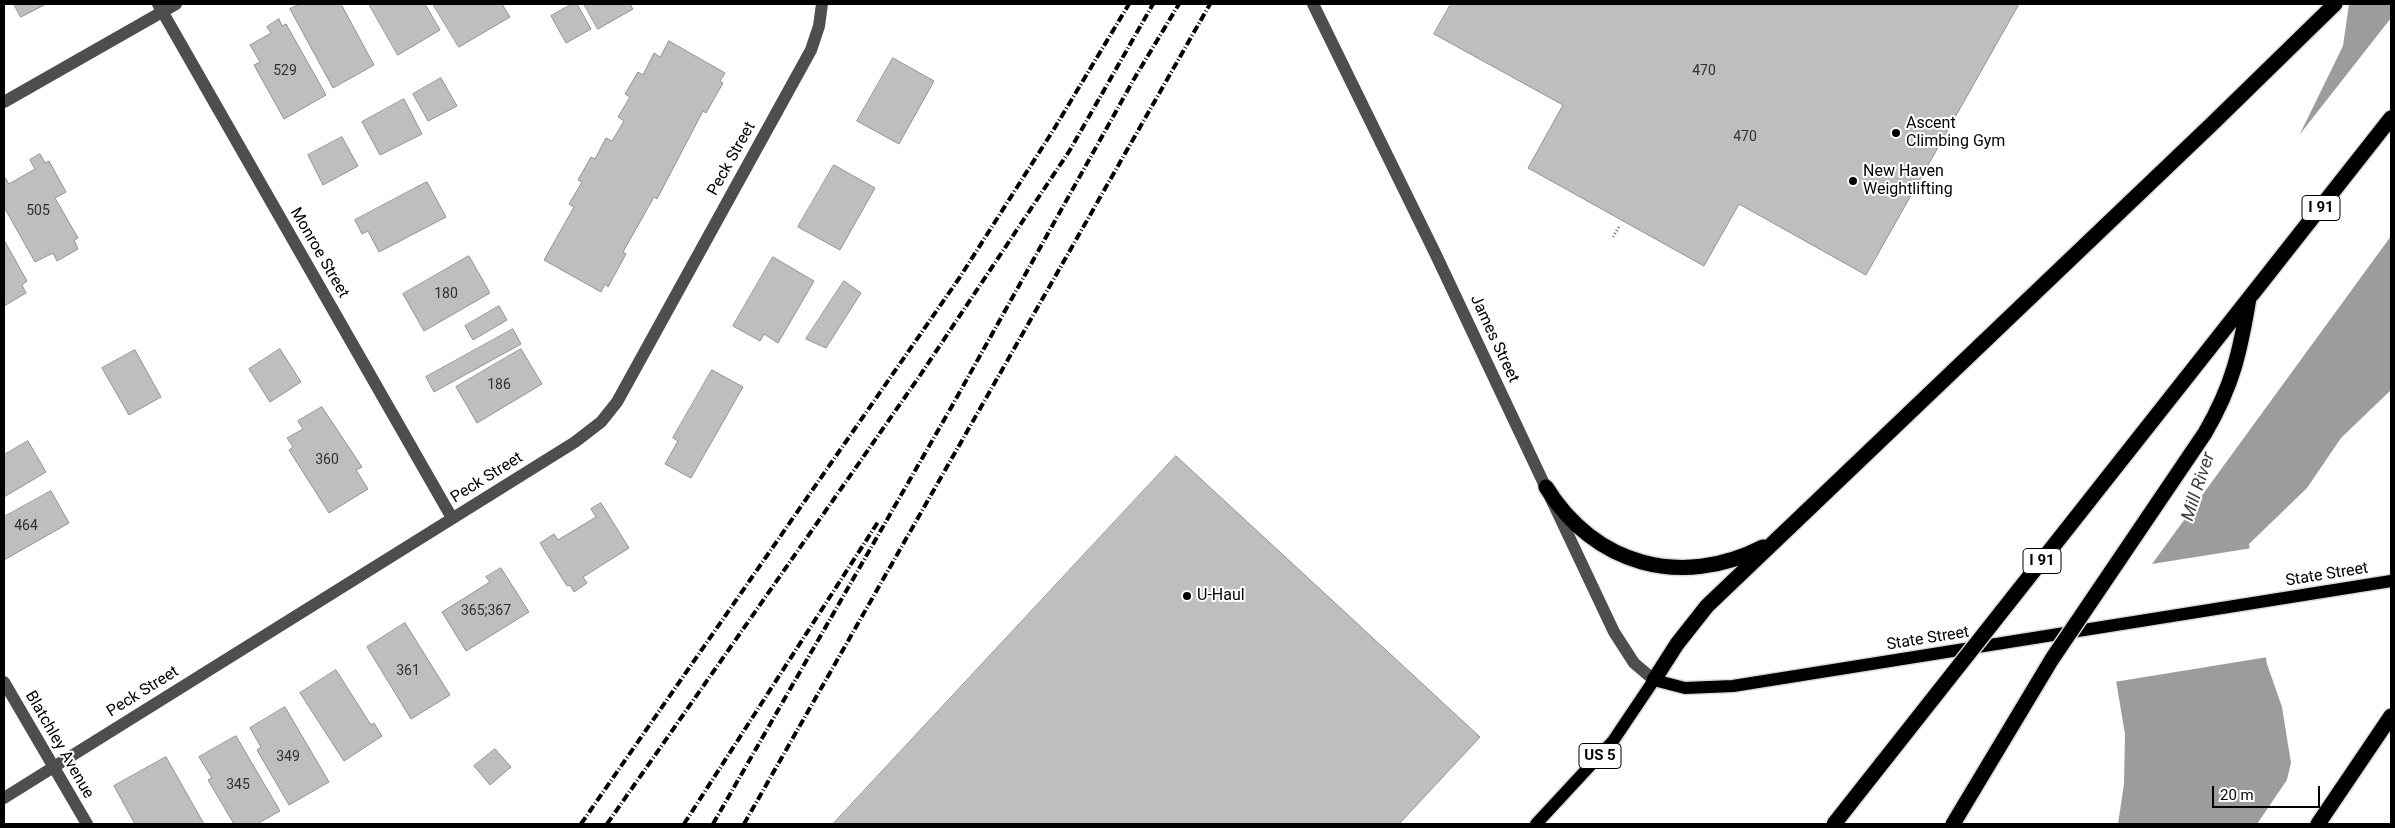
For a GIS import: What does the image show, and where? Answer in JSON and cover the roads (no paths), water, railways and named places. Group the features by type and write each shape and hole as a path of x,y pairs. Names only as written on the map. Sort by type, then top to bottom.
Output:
{"highway":[{"path":"1654,680 1677,644 1707,606 2335,4"},
{"name":"I 91","path":"1834,824 2391,118"},
{"path":"1953,824 2052,659 2205,433 2221,405 2232,380 2241,347 2250,297"},
{"path":"1546,488 1566,517 1589,537 1621,554 1659,566 1692,568 1724,562 1756,550 1785,532"},
{"path":"2318,824 2391,716"}],"main road":[{"name":"State Street","path":"1654,680 1685,688 1733,686 2391,581"},
{"name":"US 5","path":"1536,824 1613,741 1654,680"}],"street":[{"path":"4,102 160,8 176,4"},
{"name":"Peck Street","path":"4,798 575,442 601,422 616,402 811,50 819,26 822,4"},
{"name":"James Street","path":"1313,4 1436,255 1614,632 1634,664 1654,680"},
{"name":"Monroe Street","path":"160,8 452,518"},
{"name":"Blatchley Avenue","path":"4,682 87,824"}],"water":[{"name":"Mill River","path":"2349,4 2391,4 2391,390 2341,438 2307,488 2249,544 2267,664 2282,707 2291,763 2276,824 2118,824 2124,784 2125,734 2097,568 2271,193 2343,46"}],"railway":[{"path":"581,824 960,277 1054,129 1129,4"},
{"path":"607,824 919,377 1070,150 1153,4"},
{"path":"713,824 952,406 1134,79 1179,4"},
{"path":"744,824 1210,4"},
{"path":"684,824 878,522"}],"place":[{"name":"Ascent Climbing Gym","path":"1896,133"},
{"name":"New Haven Weightlifting","path":"1853,181"},
{"name":"U-Haul","path":"1187,596"}]}
